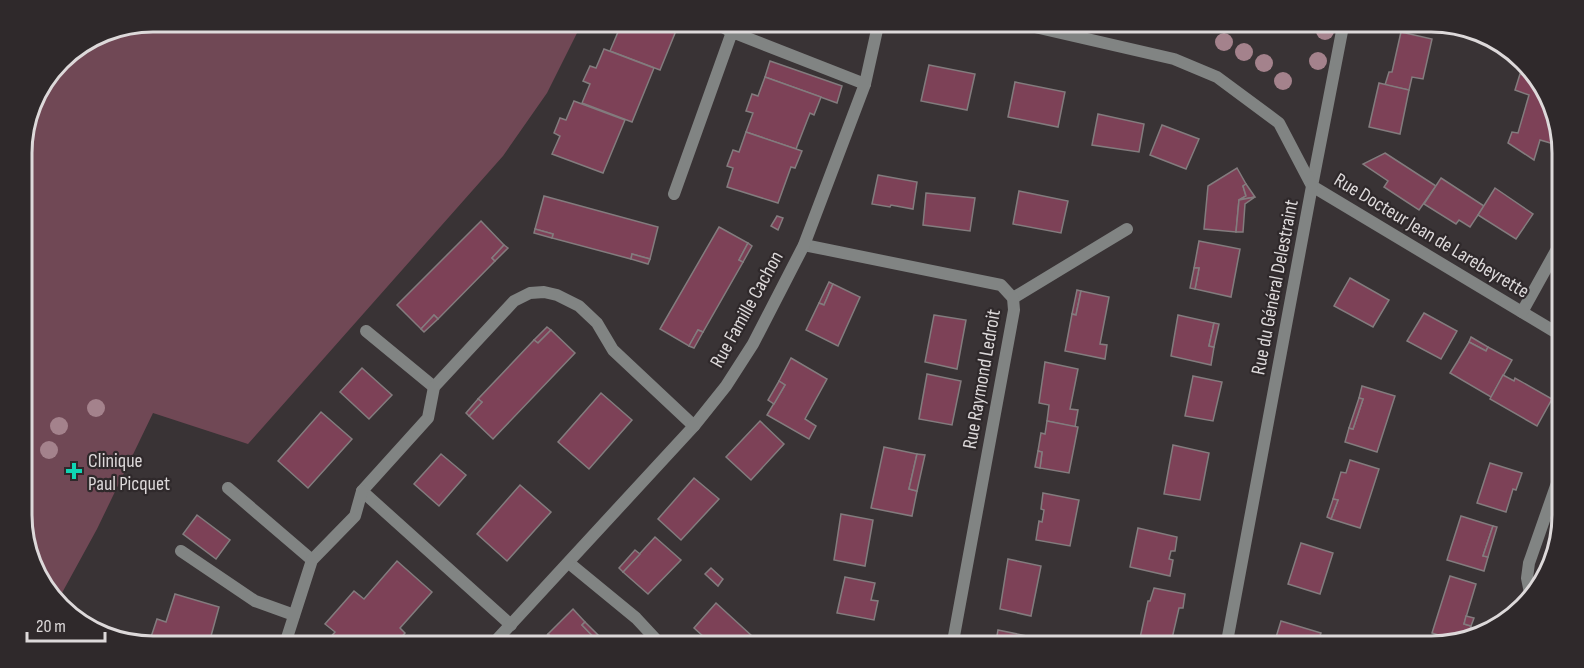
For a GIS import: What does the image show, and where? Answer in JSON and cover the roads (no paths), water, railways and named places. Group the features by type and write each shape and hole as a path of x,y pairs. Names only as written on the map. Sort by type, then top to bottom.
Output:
{"street":[{"path":"674,194 732,32 865,84"},
{"name":"Rue Famille Cachon","path":"500,636 694,426 726,386 753,344 804,244 865,84 877,32"},
{"name":"Rue du Général Delestraint","path":"1061,32 1174,59 1217,77 1279,123 1312,186 1228,636"},
{"path":"1312,186 1342,32"},
{"name":"Rue Docteur Jean de Larebeyrette","path":"1312,186 1552,330"},
{"path":"1013,298 1127,229"},
{"name":"Rue Raymond Ledroit","path":"804,244 1001,285 1013,298 1014,310 954,636"},
{"path":"1522,312 1552,258"},
{"path":"287,636 312,560 355,516 362,491 428,418 434,387 514,301 530,293 543,292 557,295 579,306 597,323 613,350 694,426"},
{"path":"366,331 434,387"},
{"path":"228,488 312,560"},
{"path":"362,491 511,625"},
{"path":"1529,587 1529,563 1552,497"},
{"path":"181,551 255,601 294,615"},
{"path":"569,563 636,618 653,636"}],"place":[{"name":"Clinique Paul Picquet","path":"74,471"}]}
